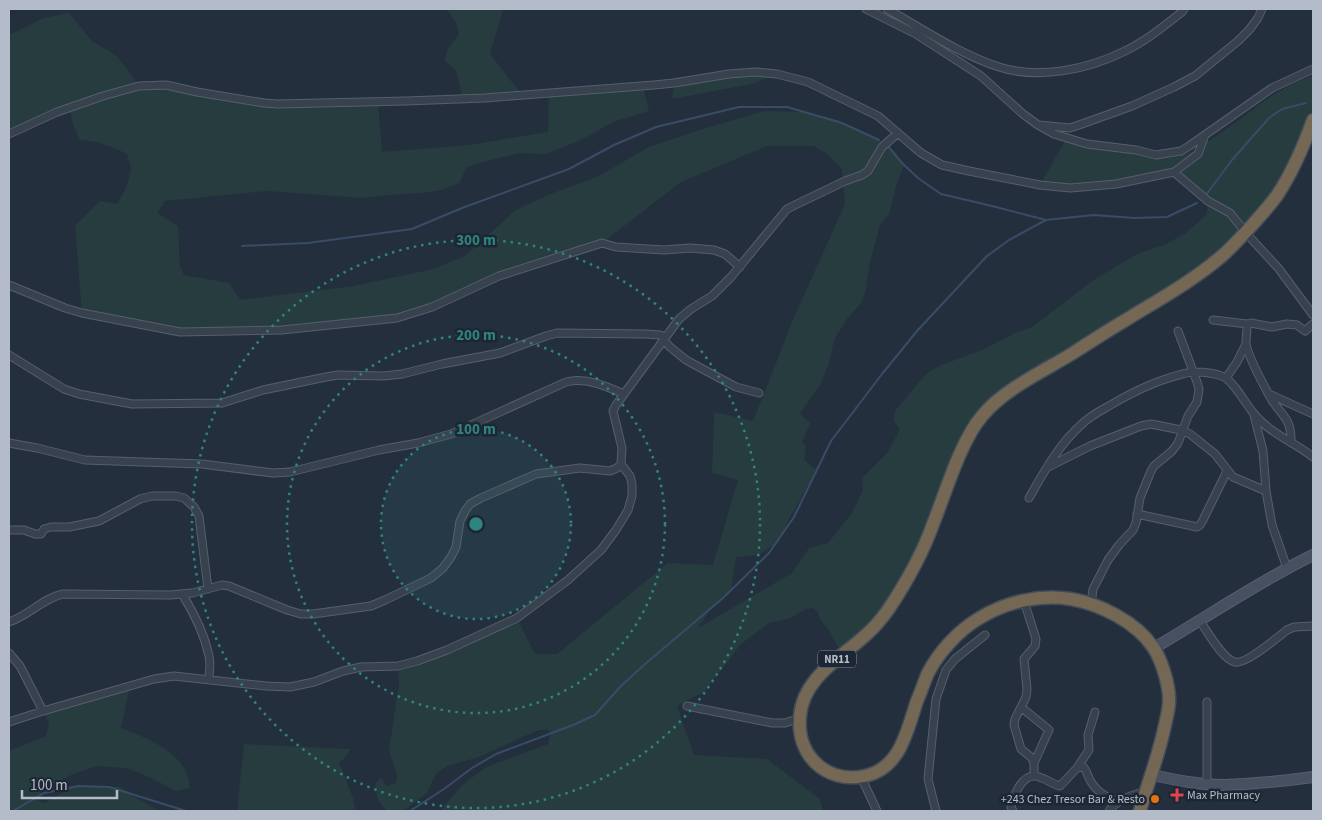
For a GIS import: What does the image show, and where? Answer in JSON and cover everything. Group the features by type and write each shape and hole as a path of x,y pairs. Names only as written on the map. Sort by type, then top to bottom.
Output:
{"highway":[{"name":"NR11","path":"1140,811 1161,742 1169,701 1164,672 1154,648 1136,630 1107,610 1073,599 1057,598 1009,603 980,617 959,633 937,658 927,674 899,750 884,767 872,774 861,777 840,777 822,769 807,751 802,738 799,724 800,707 811,686 821,673 876,625 887,612 910,575 931,530 955,466 968,438 981,417 995,403 1024,382 1186,283 1225,254 1246,233 1278,194 1294,165 1313,120"}],"street":[{"path":"866,9 916,34 981,76 1023,114 1054,134 1087,144 1136,150 1156,155 1181,151 1272,88 1313,69"},
{"path":"887,9 976,58 1000,67 1037,74 1074,68 1126,51 1154,34 1184,9"},
{"path":"1038,125 1070,128 1132,106 1174,87 1195,76 1238,41 1249,30 1262,9"},
{"path":"9,134 57,112 139,86 166,85 197,92 278,104 484,98 674,83 729,74 755,72 777,74 808,82 878,116 921,153 942,164 969,172 1040,185 1078,188 1116,184 1174,172 1198,154 1205,135"},
{"path":"9,622 63,594 182,594 222,585 229,586 287,610 301,614 312,614 371,606 431,578 443,568 451,557 456,547 460,520 470,504 497,490 536,474 580,468 610,471 617,468 620,464 622,448 613,411 679,319 712,296 740,267 787,209 868,171 880,150 898,133"},
{"path":"1174,172 1208,201 1230,214 1279,269 1313,315"},
{"path":"9,284 65,308 82,313 180,332 282,330 397,318 412,314 432,307 500,276 602,243 616,247 664,250 690,248 714,250 725,254 740,267"},
{"path":"1213,320 1247,324 1251,322 1272,327 1297,324 1305,331 1313,324"},
{"path":"1226,378 1246,344 1247,324"},
{"path":"1091,605 1093,589 1108,560 1133,530 1140,498 1147,478 1154,466 1172,451 1178,443 1188,416 1197,402 1199,389 1178,331"},
{"path":"9,355 64,389 79,394 132,404 222,403 263,390 338,375 383,376 402,374 500,353 546,336 557,334 651,334 660,335 670,348 686,360 736,387 760,393"},
{"path":"1246,344 1275,405 1289,422 1291,443"},
{"path":"1029,498 1055,454 1081,424 1128,394 1153,382 1185,373 1212,373 1226,378 1254,414 1276,433 1313,457"},
{"path":"9,443 85,460 202,464 281,473 451,434 572,380 603,384 624,394"},
{"path":"1269,394 1313,414"},
{"path":"1254,414 1263,451 1266,491 1272,525 1287,568"},
{"path":"1047,468 1090,446 1141,426 1151,424 1182,430 1190,434 1209,448 1233,477 1266,491"},
{"path":"9,722 154,679 174,676 290,687 314,682 343,671 361,667 398,666 448,650 515,619 568,580 601,550 628,510 632,496 630,476 620,464"},
{"path":"1137,514 1197,526 1200,525 1227,471"},
{"path":"9,530 24,530 41,534 44,529 51,527 68,527 99,521 140,499 152,496 184,498 199,516 208,589"},
{"path":"1154,648 1241,594 1313,555"},
{"path":"182,594 201,630 210,657 210,680"},
{"path":"1024,601 1036,639 1035,646 1024,659 1026,697 1014,724 1021,749 1032,758 1034,763"},
{"path":"1200,621 1228,659 1235,663 1249,658 1287,630 1294,627 1313,626"},
{"path":"936,811 928,780 936,699 946,670 956,659 985,635"},
{"path":"9,653 20,666 43,711"},
{"path":"1206,784 1207,702"},
{"path":"687,706 772,723 785,723 800,718"},
{"path":"1021,707 1049,730 1034,763 1034,776"},
{"path":"1012,811 1012,800 1020,786 1028,778 1034,776 1060,786 1077,768 1089,750 1088,735 1095,712"},
{"path":"1077,768 1084,768 1098,791 1118,802"},
{"path":"1152,775 1206,784 1225,785 1313,777"},
{"path":"861,777 877,811"},
{"path":"1109,811 1114,804 1132,795 1146,791"}],"green space":[{"path":"447,9 503,9 490,54 522,95 463,99 456,71 445,61 447,50 459,34 456,23"},
{"path":"69,13 92,41 117,56 139,86 166,85 264,103 378,101 382,152 469,145 548,132 549,93 643,86 649,111 613,122 581,140 546,154 521,153 467,167 459,183 441,190 362,198 267,191 165,201 157,213 178,226 180,266 184,275 229,283 240,300 354,286 433,269 465,256 516,210 548,195 597,177 649,147 764,111 807,112 838,120 873,136 894,151 904,165 896,186 889,214 880,225 870,262 865,293 861,303 846,320 834,340 829,363 821,383 800,414 810,423 802,442 806,446 804,460 817,470 788,521 779,542 758,555 736,557 731,590 713,606 698,628 792,573 809,548 828,543 852,513 863,490 862,478 888,452 900,429 894,421 895,411 926,374 939,366 984,349 1015,333 1032,327 1095,279 1137,254 1164,245 1186,233 1207,214 1208,201 1174,172 1078,188 1040,185 1066,139 1151,157 1165,158 1183,155 1203,145 1277,93 1301,80 1313,76 1313,120 1294,165 1225,254 995,403 955,466 887,612 842,655 817,611 813,608 805,609 791,618 769,623 741,644 705,691 677,706 694,755 767,759 820,799 823,811 440,811 462,785 486,767 548,744 551,732 546,729 536,731 479,757 447,766 436,774 427,793 406,809 387,811 378,800 375,784 381,778 387,786 396,783 397,775 389,751 399,683 398,666 417,661 517,618 535,654 557,654 668,563 713,565 738,480 712,473 714,412 753,421 792,322 845,204 842,169 826,153 813,146 767,146 681,182 602,243 499,276 412,314 282,330 180,332 82,313 75,226 100,201 117,204 127,186 131,168 127,154 104,144 80,140 73,125 70,108 9,134 9,35 44,18"},
{"path":"729,74 777,74 752,84 672,99 674,83"},
{"path":"130,686 121,728 150,740 169,752 184,768 190,788 176,791 127,768 97,766 73,774 42,790 38,801 45,803 71,788 85,785 121,787 159,811 9,811 9,751 46,736 49,724 43,711"},
{"path":"244,744 350,749 345,758 339,762 355,808 351,811 237,811"}],"waterway":[{"path":"1206,195 1232,160 1269,118 1282,109 1306,103"},
{"path":"242,246 308,243 412,229 462,208 569,169 614,145 656,127 739,107 787,107 842,123 879,140"},
{"path":"887,145 918,178 941,194 1046,220"},
{"path":"410,811 472,768 496,754 595,715 620,687 645,664 723,598 769,553 794,517 831,441 882,374 917,331 987,256 1009,240 1046,220 1094,215 1134,218 1167,217 1197,203"},
{"path":"13,811 44,793 78,786 109,787 186,811"}],"place":[{"name":"Max Pharmacy","path":"1177,795"},
{"name":"+243 Chez Tresor Bar & Resto","path":"1155,799"}]}
